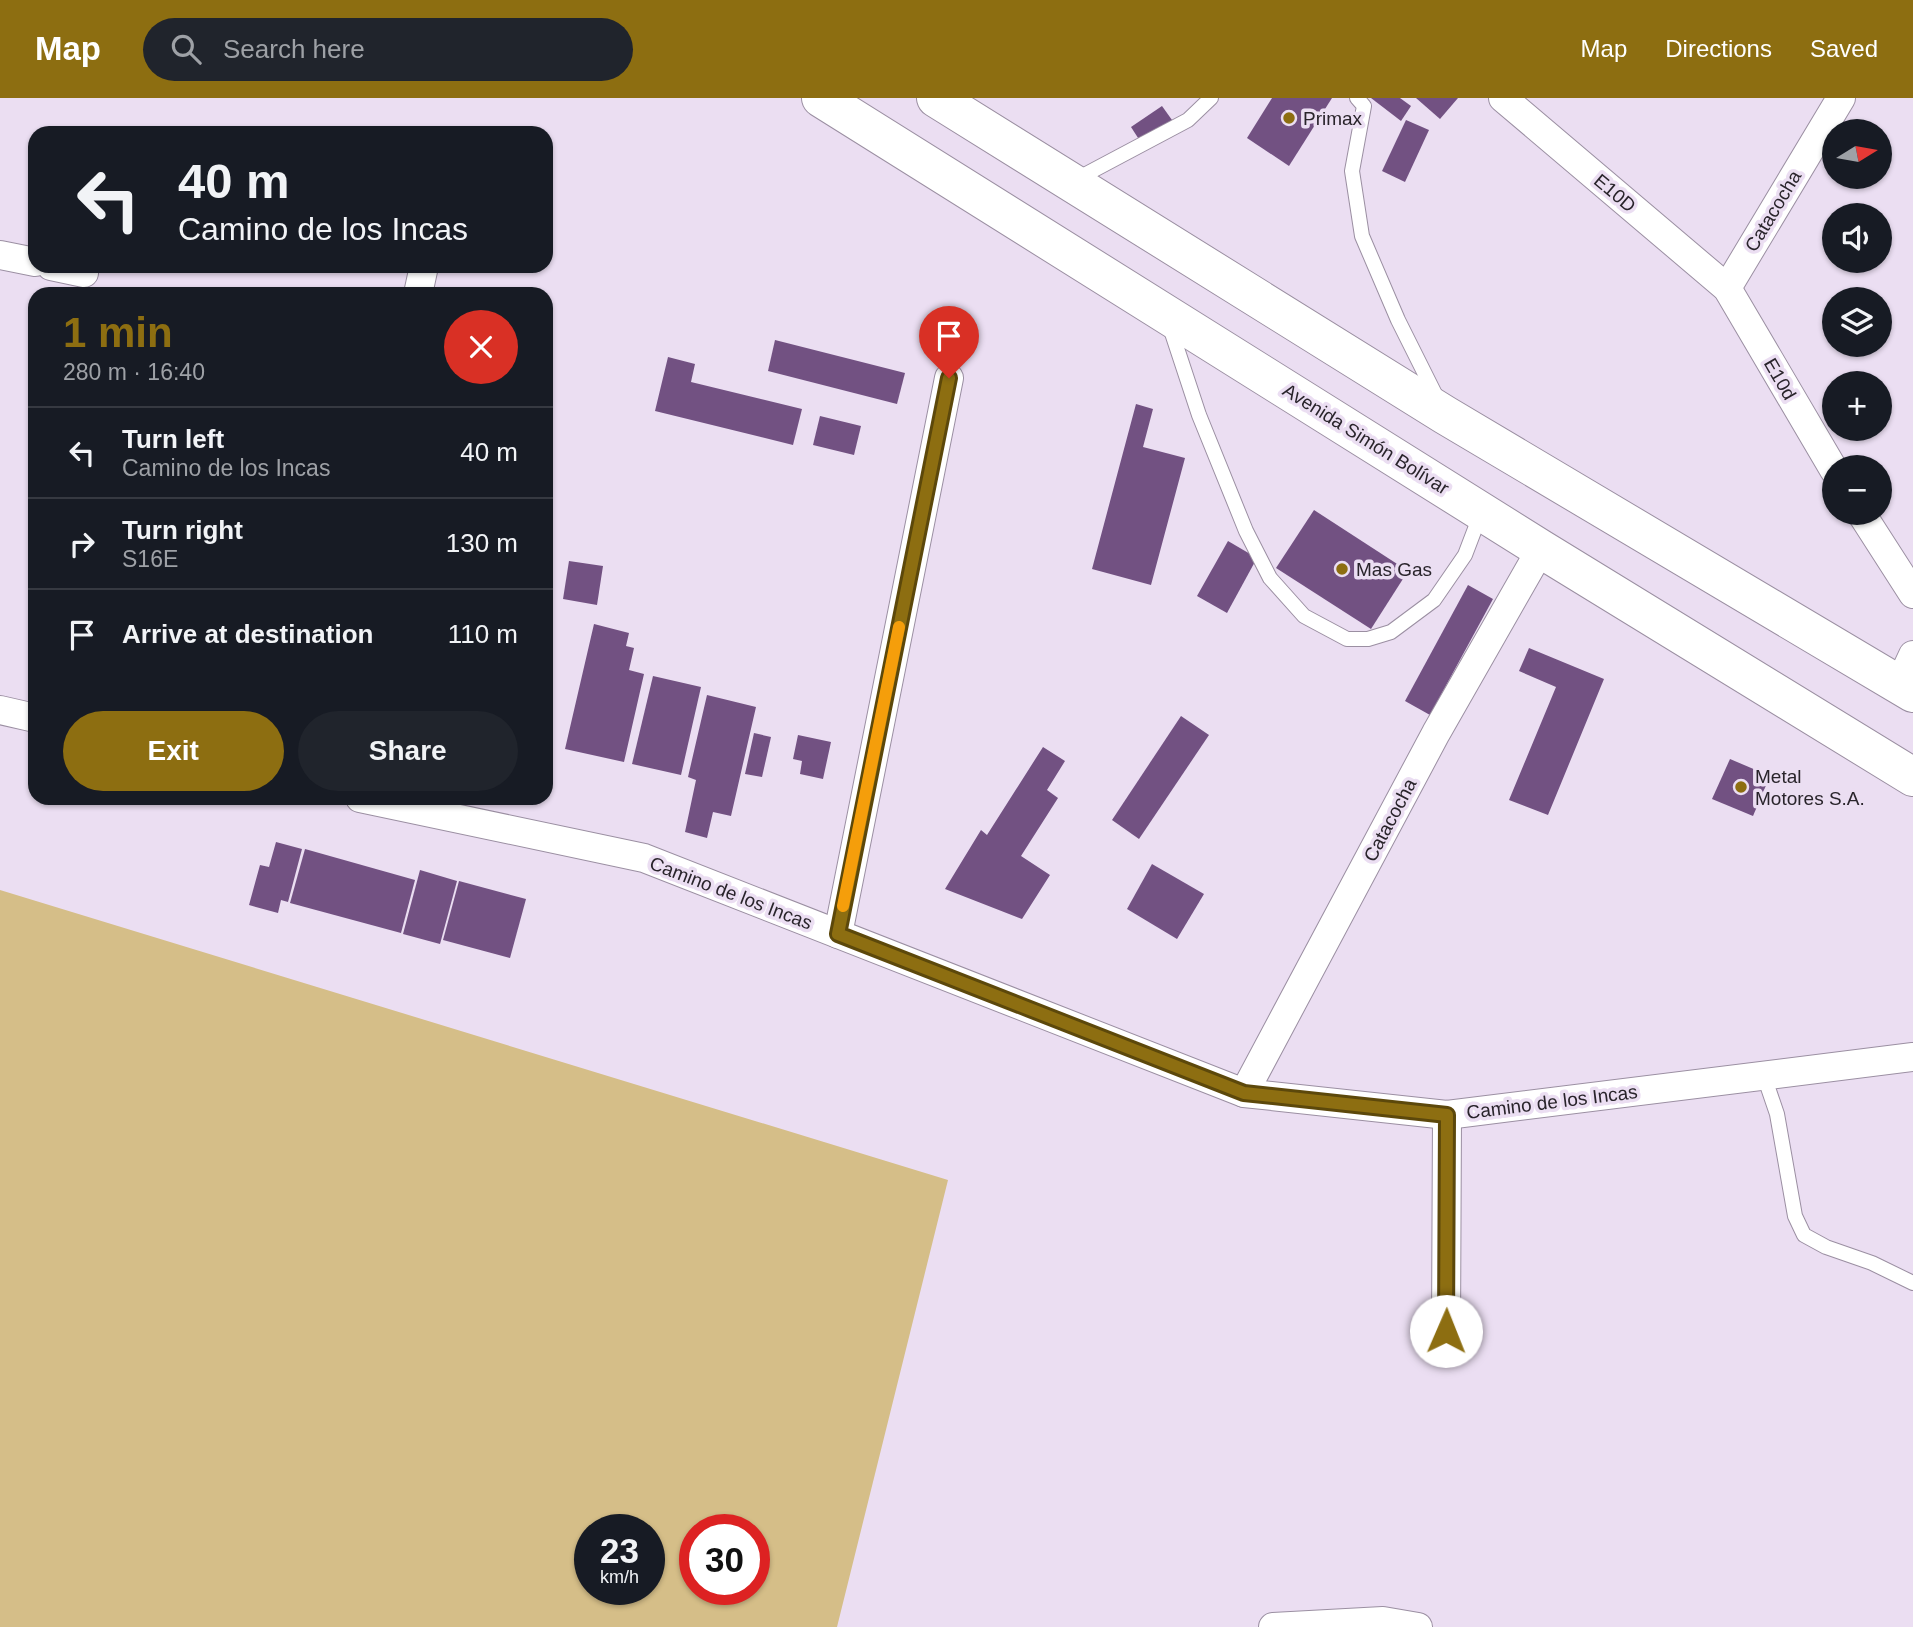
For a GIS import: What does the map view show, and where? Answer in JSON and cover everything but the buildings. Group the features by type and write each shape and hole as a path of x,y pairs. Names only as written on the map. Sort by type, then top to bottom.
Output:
{"highway":[{"name":"Avenida Simón Bolívar","path":"821,98 1541,549 1913,777"},
{"path":"936,98 1445,415 1908,677"}],"street":[{"name":"E10D","path":"1503,98 1727,288"},
{"name":"Catacocha","path":"1727,288 1841,98"},
{"path":"0,255 28,261"},
{"name":"E10d","path":"1727,288 1825,455"},
{"path":"838,934 949,378"},
{"path":"1869,525 1913,594"},
{"name":"Catacocha","path":"1244,1093 1436,733 1541,549"},
{"path":"0,710 28,717"},
{"name":"Camino de los Incas","path":"393,805 644,858 1244,1093 1447,1115 1913,1057"},
{"path":"1446,1331 1447,1115"},
{"path":"1273,1627 1382,1621 1418,1627"}],"lane":[{"path":"1072,181 1188,120 1211,98"},
{"path":"1357,98 1364,106 1352,171 1362,236 1398,320 1445,415"},
{"path":"1165,313 1199,415 1246,531 1270,578 1304,616 1347,639 1368,639 1391,632 1434,600 1465,555 1482,512"},
{"path":"1764,1076 1777,1114 1795,1216 1804,1235 1826,1247 1872,1263 1913,1283"}],"shaded area":[{"path":"0,890 948,1180 837,1627 0,1627"}],"slow traffic":[{"path":"843,906 899,627"}],"place":[{"name":"Primax","path":"1289,118"},
{"name":"Mas Gas","path":"1342,569"},
{"name":"Metal Motores S.A.","path":"1741,787"}],"route":[{"path":"949,378 838,934 1244,1093 1447,1115 1446,1331"}]}
